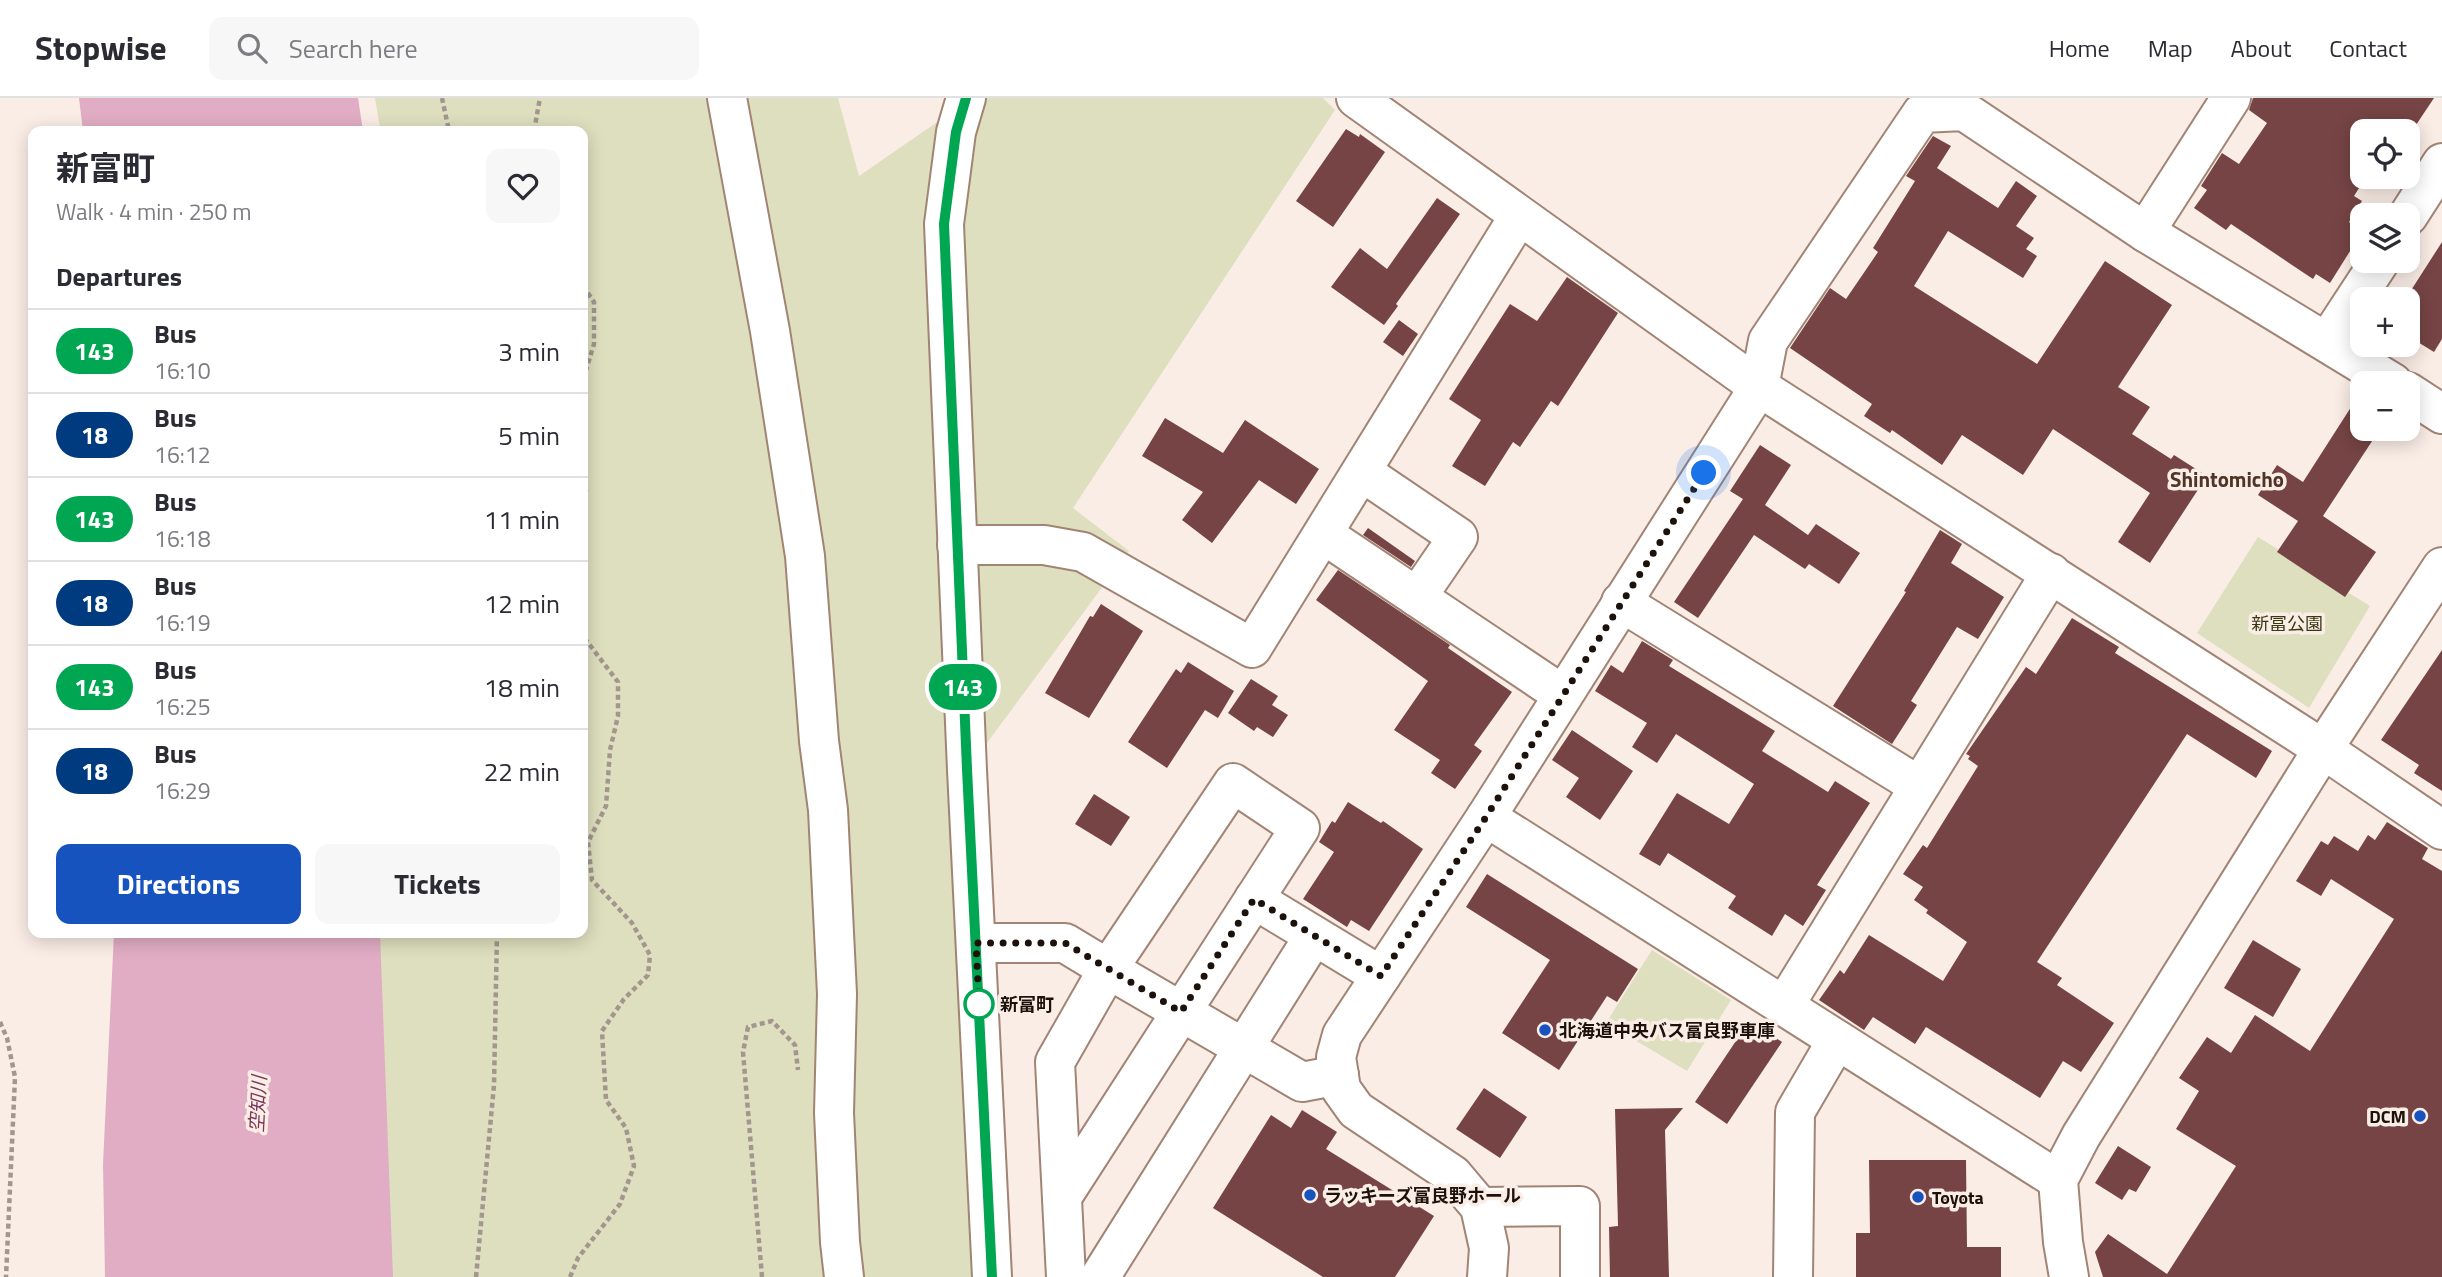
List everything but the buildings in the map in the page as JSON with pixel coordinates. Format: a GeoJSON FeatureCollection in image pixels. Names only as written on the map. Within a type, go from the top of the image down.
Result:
{"type":"FeatureCollection","features":[{"type":"Feature","properties":{"kind":"street"},"geometry":{"type":"LineString","coordinates":[[727,98],[770,331],[805,556],[819,741],[828,810],[836,994],[834,1113],[844,1277]]}},
{"type":"Feature","properties":{"kind":"street"},"geometry":{"type":"LineString","coordinates":[[966,98],[956,132],[944,224],[992,1277]]}},
{"type":"Feature","properties":{"kind":"street"},"geometry":{"type":"LineString","coordinates":[[1356,98],[1759,387],[2323,749],[2442,830]]}},
{"type":"Feature","properties":{"kind":"street"},"geometry":{"type":"LineString","coordinates":[[2145,232],[2231,98]]}},
{"type":"Feature","properties":{"kind":"street"},"geometry":{"type":"LineString","coordinates":[[1487,1277],[1489,1248],[1480,1207],[1453,1175],[1356,1110],[1341,1089],[1336,1058],[1342,1035],[1486,817],[1759,387],[1768,341],[1923,113],[1968,105],[2145,232],[2374,371]]}},
{"type":"Feature","properties":{"kind":"street"},"geometry":{"type":"LineString","coordinates":[[2416,203],[2442,163]]}},
{"type":"Feature","properties":{"kind":"street"},"geometry":{"type":"LineString","coordinates":[[957,545],[1044,545],[1083,552],[1252,648],[1519,216]]}},
{"type":"Feature","properties":{"kind":"street"},"geometry":{"type":"LineString","coordinates":[[2328,342],[2371,273]]}},
{"type":"Feature","properties":{"kind":"street"},"geometry":{"type":"LineString","coordinates":[[2420,400],[2442,414]]}},
{"type":"Feature","properties":{"kind":"street"},"geometry":{"type":"LineString","coordinates":[[1362,472],[1458,537],[1417,597]]}},
{"type":"Feature","properties":{"kind":"street"},"geometry":{"type":"LineString","coordinates":[[1323,534],[1563,695]]}},
{"type":"Feature","properties":{"kind":"street"},"geometry":{"type":"LineString","coordinates":[[2069,1277],[2058,1180],[2081,1136],[2323,749],[2442,567]]}},
{"type":"Feature","properties":{"kind":"street"},"geometry":{"type":"LineString","coordinates":[[1784,1006],[2051,573]]}},
{"type":"Feature","properties":{"kind":"street"},"geometry":{"type":"LineString","coordinates":[[1621,603],[1919,786]]}},
{"type":"Feature","properties":{"kind":"street"},"geometry":{"type":"LineString","coordinates":[[1062,1197],[1300,828],[1233,783],[1108,969],[1055,1062],[1066,1277]]}},
{"type":"Feature","properties":{"kind":"street"},"geometry":{"type":"LineString","coordinates":[[1486,817],[2058,1180]]}},
{"type":"Feature","properties":{"kind":"street"},"geometry":{"type":"LineString","coordinates":[[1254,899],[1381,976]]}},
{"type":"Feature","properties":{"kind":"street"},"geometry":{"type":"LineString","coordinates":[[1100,1277],[1314,936]]}},
{"type":"Feature","properties":{"kind":"street"},"geometry":{"type":"LineString","coordinates":[[976,943],[1065,943],[1302,1082],[1339,1075]]}},
{"type":"Feature","properties":{"kind":"street"},"geometry":{"type":"LineString","coordinates":[[1793,1277],[1795,1112],[1837,1040]]}},
{"type":"Feature","properties":{"kind":"street"},"geometry":{"type":"LineString","coordinates":[[1480,1207],[1580,1206],[1580,1277]]}},
{"type":"Feature","properties":{"kind":"path"},"geometry":{"type":"LineString","coordinates":[[442,98],[448,126]]}},
{"type":"Feature","properties":{"kind":"path"},"geometry":{"type":"LineString","coordinates":[[535,126],[540,98]]}},
{"type":"Feature","properties":{"kind":"path"},"geometry":{"type":"LineString","coordinates":[[588,293],[594,302],[594,344],[588,364]]}},
{"type":"Feature","properties":{"kind":"path"},"geometry":{"type":"LineString","coordinates":[[570,1277],[578,1258],[620,1204],[634,1166],[626,1128],[606,1101],[602,1031],[624,999],[648,975],[650,955],[632,923],[592,880],[588,842],[606,806],[610,750],[618,716],[618,682],[588,643]]}},
{"type":"Feature","properties":{"kind":"path"},"geometry":{"type":"LineString","coordinates":[[476,1277],[494,1085],[497,938]]}},
{"type":"Feature","properties":{"kind":"path"},"geometry":{"type":"LineString","coordinates":[[762,1277],[743,1052],[748,1027],[772,1021],[795,1045],[798,1072]]}},
{"type":"Feature","properties":{"kind":"path"},"geometry":{"type":"LineString","coordinates":[[0,1022],[7,1038],[15,1077],[6,1277]]}},
{"type":"Feature","properties":{"kind":"green space"},"geometry":{"type":"Polygon","coordinates":[[[375,98],[838,98],[859,176],[972,98],[1323,98],[1335,110],[1073,508],[1129,551],[967,770],[992,1277],[372,1277],[366,938],[588,938],[588,126],[380,126],[375,98]]]}},
{"type":"Feature","properties":{"kind":"green space","name":"新冨公園"},"geometry":{"type":"Polygon","coordinates":[[[2258,537],[2370,606],[2309,708],[2197,633],[2258,537]]]}},
{"type":"Feature","properties":{"kind":"green space"},"geometry":{"type":"Polygon","coordinates":[[[1652,950],[1731,1000],[1687,1071],[1606,1023],[1652,950]]]}},
{"type":"Feature","properties":{"kind":"water"},"geometry":{"type":"Polygon","coordinates":[[[79,98],[358,98],[362,126],[82,126],[79,98]]]}},
{"type":"Feature","properties":{"kind":"water","name":"空知川"},"geometry":{"type":"Polygon","coordinates":[[[114,938],[380,938],[393,1277],[105,1277],[103,1164],[114,938]]]}},
{"type":"Feature","properties":{"kind":"bus line","name":"143"},"geometry":{"type":"LineString","coordinates":[[966,98],[956,132],[944,224],[992,1277]]}},
{"type":"Feature","properties":{"kind":"place","name":"新富町"},"geometry":{"type":"Point","coordinates":[979,1004]}},
{"type":"Feature","properties":{"kind":"place","name":"北海道中央バス富良野車庫"},"geometry":{"type":"Point","coordinates":[1545,1030]}},
{"type":"Feature","properties":{"kind":"place","name":"DCM"},"geometry":{"type":"Point","coordinates":[2420,1116]}},
{"type":"Feature","properties":{"kind":"place","name":"ラッキーズ富良野ホール"},"geometry":{"type":"Point","coordinates":[1310,1195]}},
{"type":"Feature","properties":{"kind":"place","name":"Toyota"},"geometry":{"type":"Point","coordinates":[1918,1197]}},
{"type":"Feature","properties":{"kind":"district","name":"Shintomicho"},"geometry":{"type":"Point","coordinates":[2227,479]}},
{"type":"Feature","properties":{"kind":"route"},"geometry":{"type":"LineString","coordinates":[[979,1004],[976,943],[1065,943],[1181,1012],[1254,899],[1381,976],[1486,817],[1704,473]]}}]}
